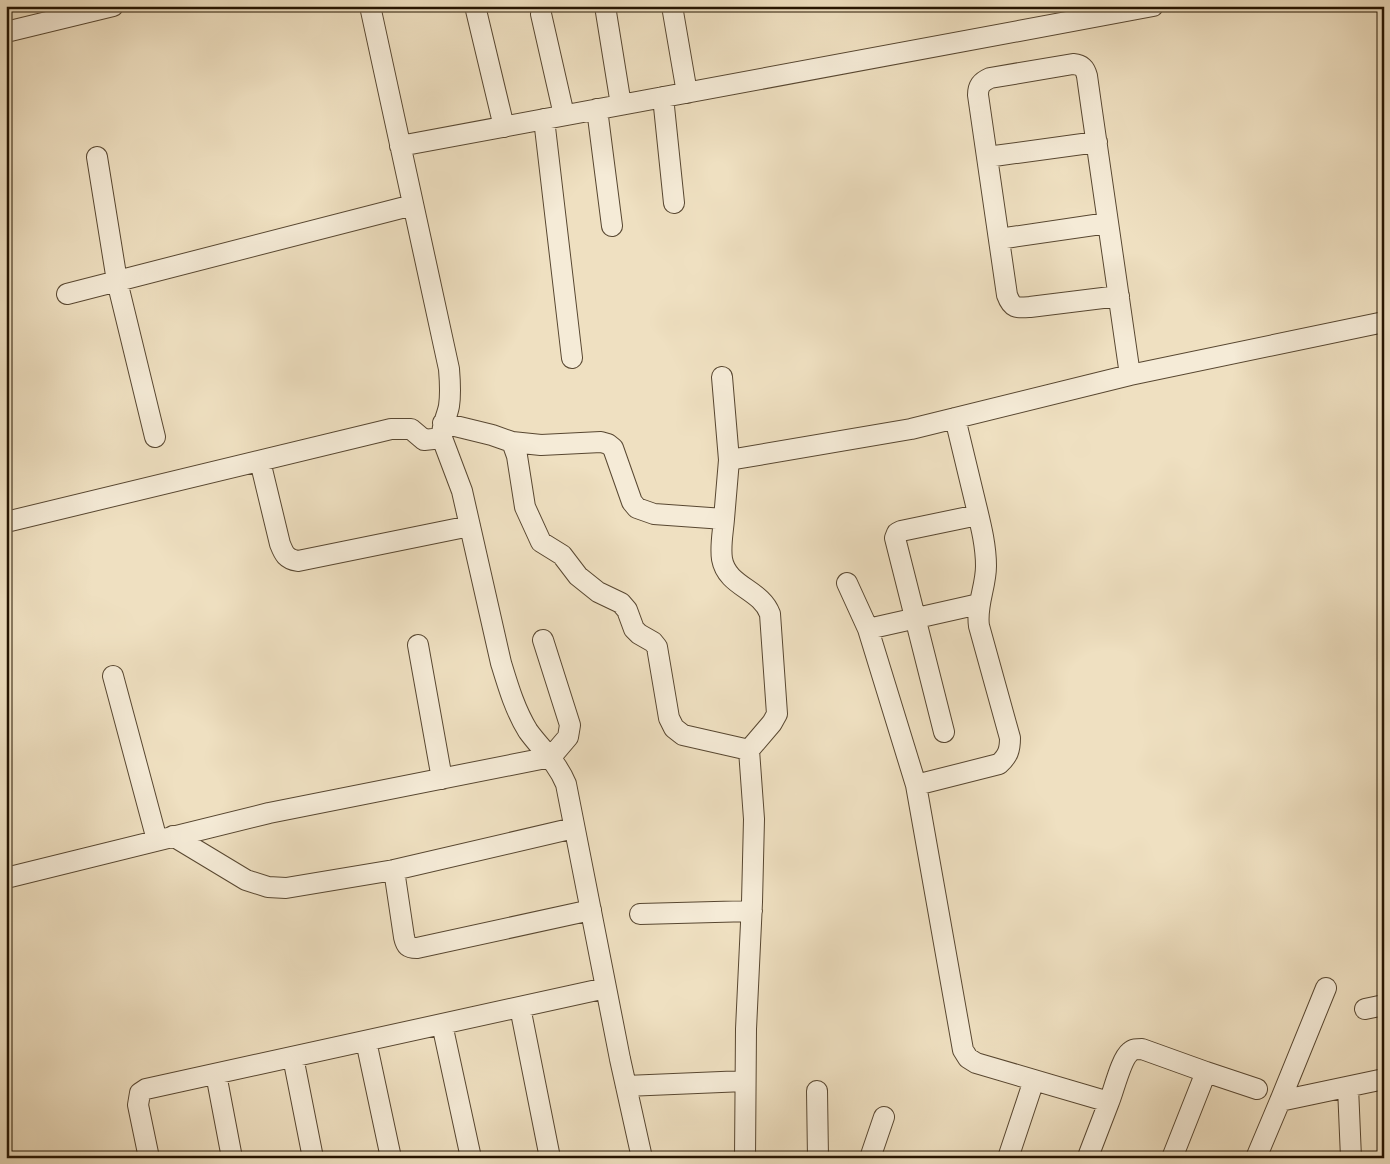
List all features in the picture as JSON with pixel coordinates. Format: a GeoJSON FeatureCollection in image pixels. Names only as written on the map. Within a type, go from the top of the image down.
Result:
{"type":"FeatureCollection","features":[{"type":"Feature","properties":{"kind":"street"},"geometry":{"type":"LineString","coordinates":[[6,32],[113,6]]}},
{"type":"Feature","properties":{"kind":"street"},"geometry":{"type":"LineString","coordinates":[[370,6],[449,369],[451,390],[443,430],[462,491],[501,663],[509,688],[518,712],[529,732],[551,757],[566,784],[642,1158]]}},
{"type":"Feature","properties":{"kind":"street"},"geometry":{"type":"LineString","coordinates":[[475,6],[504,126]]}},
{"type":"Feature","properties":{"kind":"street"},"geometry":{"type":"LineString","coordinates":[[605,6],[621,105]]}},
{"type":"Feature","properties":{"kind":"street"},"geometry":{"type":"LineString","coordinates":[[672,6],[687,93]]}},
{"type":"Feature","properties":{"kind":"street"},"geometry":{"type":"LineString","coordinates":[[400,146],[1153,6]]}},
{"type":"Feature","properties":{"kind":"street"},"geometry":{"type":"LineString","coordinates":[[541,14],[564,116]]}},
{"type":"Feature","properties":{"kind":"street"},"geometry":{"type":"LineString","coordinates":[[1119,296],[1017,308],[1010,303],[1007,295],[978,95],[978,88],[983,81],[990,78],[1073,64],[1080,65],[1086,70],[1097,142],[1108,223],[1119,296],[1130,375]]}},
{"type":"Feature","properties":{"kind":"street"},"geometry":{"type":"LineString","coordinates":[[663,97],[674,203]]}},
{"type":"Feature","properties":{"kind":"street"},"geometry":{"type":"LineString","coordinates":[[597,109],[612,226]]}},
{"type":"Feature","properties":{"kind":"street"},"geometry":{"type":"LineString","coordinates":[[544,119],[572,358]]}},
{"type":"Feature","properties":{"kind":"street"},"geometry":{"type":"LineString","coordinates":[[987,157],[1097,142]]}},
{"type":"Feature","properties":{"kind":"street"},"geometry":{"type":"LineString","coordinates":[[97,157],[117,281],[155,436]]}},
{"type":"Feature","properties":{"kind":"street"},"geometry":{"type":"LineString","coordinates":[[68,294],[413,205]]}},
{"type":"Feature","properties":{"kind":"street"},"geometry":{"type":"LineString","coordinates":[[999,239],[1108,223]]}},
{"type":"Feature","properties":{"kind":"street"},"geometry":{"type":"LineString","coordinates":[[729,460],[912,429],[1130,375],[1384,322]]}},
{"type":"Feature","properties":{"kind":"street"},"geometry":{"type":"LineString","coordinates":[[722,377],[729,460],[722,559],[726,571],[733,580],[761,599],[767,606],[770,614],[777,714],[772,723],[749,750],[754,819],[752,911],[746,1029],[745,1158]]}},
{"type":"Feature","properties":{"kind":"street"},"geometry":{"type":"LineString","coordinates":[[916,785],[999,764],[1006,758],[1010,749],[1010,738],[977,615],[985,586],[986,565],[983,534],[955,418]]}},
{"type":"Feature","properties":{"kind":"street"},"geometry":{"type":"LineString","coordinates":[[6,522],[391,429],[412,429],[424,440],[443,430],[492,435],[512,442],[541,445],[601,442],[613,448],[632,502],[637,508],[654,514],[724,519]]}},
{"type":"Feature","properties":{"kind":"street"},"geometry":{"type":"LineString","coordinates":[[512,442],[517,456],[525,507],[541,542],[562,556],[578,576],[598,592],[615,598],[621,603],[627,610],[634,629],[638,634],[653,642],[657,647],[669,718],[674,728],[683,734],[749,750]]}},
{"type":"Feature","properties":{"kind":"street"},"geometry":{"type":"LineString","coordinates":[[260,461],[280,544],[284,555],[290,560],[298,561],[470,526]]}},
{"type":"Feature","properties":{"kind":"street"},"geometry":{"type":"LineString","coordinates":[[944,732],[895,538],[900,531],[978,515]]}},
{"type":"Feature","properties":{"kind":"street"},"geometry":{"type":"LineString","coordinates":[[846,583],[868,629],[916,785],[963,1050],[968,1058],[976,1063],[1109,1102]]}},
{"type":"Feature","properties":{"kind":"street"},"geometry":{"type":"LineString","coordinates":[[868,629],[979,604]]}},
{"type":"Feature","properties":{"kind":"street"},"geometry":{"type":"LineString","coordinates":[[6,878],[269,813],[551,757],[568,737],[570,725],[543,640]]}},
{"type":"Feature","properties":{"kind":"street"},"geometry":{"type":"LineString","coordinates":[[418,645],[442,779]]}},
{"type":"Feature","properties":{"kind":"street"},"geometry":{"type":"LineString","coordinates":[[113,676],[165,838],[246,880],[268,887],[308,886],[394,870],[574,828]]}},
{"type":"Feature","properties":{"kind":"street"},"geometry":{"type":"LineString","coordinates":[[394,870],[404,937],[406,945],[410,948],[427,946],[591,910]]}},
{"type":"Feature","properties":{"kind":"street"},"geometry":{"type":"LineString","coordinates":[[640,914],[752,911]]}},
{"type":"Feature","properties":{"kind":"street"},"geometry":{"type":"LineString","coordinates":[[149,1158],[138,1105],[140,1093],[146,1089],[606,988]]}},
{"type":"Feature","properties":{"kind":"street"},"geometry":{"type":"LineString","coordinates":[[1256,1158],[1326,988]]}},
{"type":"Feature","properties":{"kind":"street"},"geometry":{"type":"LineString","coordinates":[[520,1007],[550,1158]]}},
{"type":"Feature","properties":{"kind":"street"},"geometry":{"type":"LineString","coordinates":[[442,1024],[471,1158]]}},
{"type":"Feature","properties":{"kind":"street"},"geometry":{"type":"LineString","coordinates":[[366,1041],[391,1158]]}},
{"type":"Feature","properties":{"kind":"street"},"geometry":{"type":"LineString","coordinates":[[1089,1158],[1124,1060],[1129,1052],[1136,1049],[1142,1049],[1257,1089]]}},
{"type":"Feature","properties":{"kind":"street"},"geometry":{"type":"LineString","coordinates":[[293,1057],[313,1158]]}},
{"type":"Feature","properties":{"kind":"street"},"geometry":{"type":"LineString","coordinates":[[1172,1158],[1206,1072]]}},
{"type":"Feature","properties":{"kind":"street"},"geometry":{"type":"LineString","coordinates":[[216,1074],[232,1158]]}},
{"type":"Feature","properties":{"kind":"street"},"geometry":{"type":"LineString","coordinates":[[1280,1101],[1384,1079]]}},
{"type":"Feature","properties":{"kind":"street"},"geometry":{"type":"LineString","coordinates":[[1008,1158],[1034,1080]]}},
{"type":"Feature","properties":{"kind":"street"},"geometry":{"type":"LineString","coordinates":[[626,1086],[745,1081]]}},
{"type":"Feature","properties":{"kind":"street"},"geometry":{"type":"LineString","coordinates":[[1348,1087],[1351,1158]]}},
{"type":"Feature","properties":{"kind":"street"},"geometry":{"type":"LineString","coordinates":[[817,1091],[818,1158]]}},
{"type":"Feature","properties":{"kind":"street"},"geometry":{"type":"LineString","coordinates":[[870,1158],[884,1117]]}}]}
